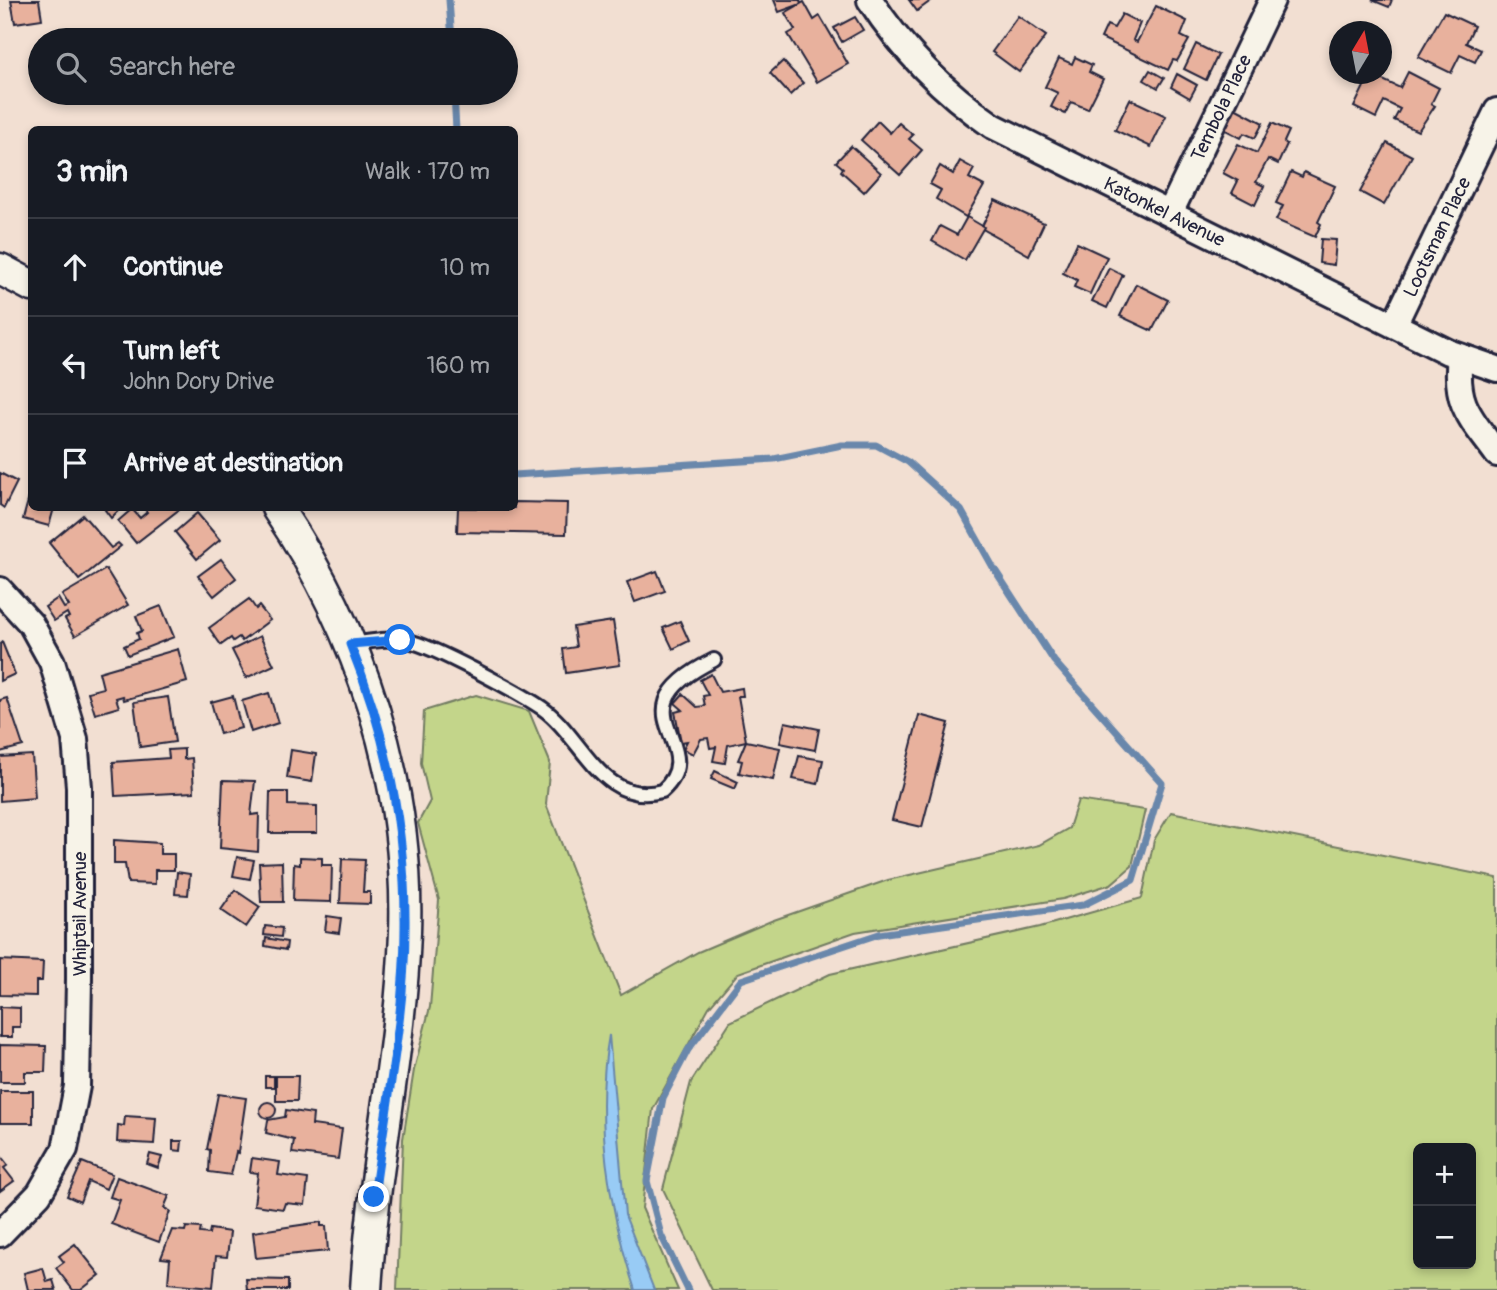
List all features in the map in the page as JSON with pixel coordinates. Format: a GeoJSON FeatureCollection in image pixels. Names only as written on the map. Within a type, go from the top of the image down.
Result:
{"type":"FeatureCollection","features":[{"type":"Feature","properties":{"kind":"street","name":"Katonkel Avenue"},"geometry":{"type":"LineString","coordinates":[[870,0],[896,40],[958,102],[1033,148],[1460,357],[1497,369]]}},
{"type":"Feature","properties":{"kind":"street","name":"Tembola Place"},"geometry":{"type":"LineString","coordinates":[[1170,213],[1272,0]]}},
{"type":"Feature","properties":{"kind":"street","name":"Lootsman Place"},"geometry":{"type":"LineString","coordinates":[[1394,325],[1497,111]]}},
{"type":"Feature","properties":{"kind":"street"},"geometry":{"type":"LineString","coordinates":[[0,269],[28,284]]}},
{"type":"Feature","properties":{"kind":"street"},"geometry":{"type":"LineString","coordinates":[[1460,357],[1457,382],[1461,399],[1497,454]]}},
{"type":"Feature","properties":{"kind":"street"},"geometry":{"type":"LineString","coordinates":[[279,511],[328,592],[350,644],[378,721],[391,772],[401,833],[404,886],[402,985],[374,1197],[366,1290]]}},
{"type":"Feature","properties":{"kind":"street","name":"Whiptail Avenue"},"geometry":{"type":"LineString","coordinates":[[0,590],[31,624],[52,662],[75,739],[79,787],[77,1086],[65,1149],[39,1194],[0,1234]]}},
{"type":"Feature","properties":{"kind":"lane"},"geometry":{"type":"LineString","coordinates":[[350,644],[409,641],[449,659],[544,710],[604,776],[617,786],[641,793],[662,791],[677,772],[678,759],[665,715],[669,693],[682,677],[714,660]]}},
{"type":"Feature","properties":{"kind":"green space"},"geometry":{"type":"Polygon","coordinates":[[[476,695],[529,711],[550,762],[546,804],[621,995],[698,952],[771,921],[888,880],[1039,845],[1069,828],[1078,800],[1145,810],[1132,866],[1111,884],[1063,899],[855,932],[738,973],[709,1007],[653,1109],[642,1208],[678,1290],[397,1290],[403,1139],[414,1070],[430,1007],[439,900],[418,823],[430,801],[421,763],[424,711],[476,695]]]}},
{"type":"Feature","properties":{"kind":"green space"},"geometry":{"type":"Polygon","coordinates":[[[1171,812],[1497,878],[1497,1290],[712,1290],[663,1189],[691,1082],[730,1022],[830,974],[1040,927],[1142,898],[1154,840],[1171,812]]]}},
{"type":"Feature","properties":{"kind":"water"},"geometry":{"type":"Polygon","coordinates":[[[609,1035],[625,1215],[654,1290],[635,1290],[611,1196],[603,1099],[609,1035]]]}},
{"type":"Feature","properties":{"kind":"building"},"geometry":{"type":"Polygon","coordinates":[[[11,0],[39,0],[42,19],[15,23],[11,0]]]}},
{"type":"Feature","properties":{"kind":"building"},"geometry":{"type":"Polygon","coordinates":[[[774,0],[800,0],[801,4],[779,12],[774,0]]]}},
{"type":"Feature","properties":{"kind":"building"},"geometry":{"type":"Polygon","coordinates":[[[909,0],[932,0],[917,11],[909,0]]]}},
{"type":"Feature","properties":{"kind":"building"},"geometry":{"type":"Polygon","coordinates":[[[1372,0],[1392,0],[1389,7],[1372,0]]]}},
{"type":"Feature","properties":{"kind":"building"},"geometry":{"type":"Polygon","coordinates":[[[804,2],[814,20],[820,16],[848,64],[817,82],[788,34],[795,30],[785,13],[804,2]]]}},
{"type":"Feature","properties":{"kind":"building"},"geometry":{"type":"Polygon","coordinates":[[[1156,6],[1187,21],[1181,36],[1189,40],[1177,61],[1173,60],[1168,70],[1101,38],[1107,25],[1114,28],[1122,14],[1140,23],[1133,40],[1137,42],[1156,6]]]}},
{"type":"Feature","properties":{"kind":"building"},"geometry":{"type":"Polygon","coordinates":[[[1444,12],[1474,26],[1466,43],[1481,50],[1475,62],[1460,55],[1451,73],[1418,57],[1444,12]]]}},
{"type":"Feature","properties":{"kind":"building"},"geometry":{"type":"Polygon","coordinates":[[[1018,16],[1046,36],[1019,72],[992,52],[1018,16]]]}},
{"type":"Feature","properties":{"kind":"building"},"geometry":{"type":"Polygon","coordinates":[[[855,17],[863,30],[842,42],[834,28],[855,17]]]}},
{"type":"Feature","properties":{"kind":"building"},"geometry":{"type":"Polygon","coordinates":[[[1196,44],[1218,55],[1206,80],[1184,69],[1196,44]]]}},
{"type":"Feature","properties":{"kind":"building"},"geometry":{"type":"Polygon","coordinates":[[[1075,57],[1092,65],[1089,72],[1103,79],[1088,109],[1071,102],[1065,114],[1051,107],[1058,93],[1045,87],[1059,58],[1072,64],[1075,57]]]}},
{"type":"Feature","properties":{"kind":"building"},"geometry":{"type":"Polygon","coordinates":[[[783,61],[803,83],[790,95],[770,73],[783,61]]]}},
{"type":"Feature","properties":{"kind":"building"},"geometry":{"type":"Polygon","coordinates":[[[1150,70],[1164,78],[1158,88],[1144,80],[1150,70]]]}},
{"type":"Feature","properties":{"kind":"building"},"geometry":{"type":"Polygon","coordinates":[[[1408,72],[1439,88],[1431,104],[1435,106],[1418,131],[1394,120],[1400,109],[1384,101],[1376,118],[1354,107],[1365,84],[1391,84],[1400,88],[1408,72]]]}},
{"type":"Feature","properties":{"kind":"building"},"geometry":{"type":"Polygon","coordinates":[[[1177,74],[1197,85],[1190,98],[1171,87],[1177,74]]]}},
{"type":"Feature","properties":{"kind":"building"},"geometry":{"type":"Polygon","coordinates":[[[1130,99],[1166,116],[1151,147],[1115,130],[1130,99]]]}},
{"type":"Feature","properties":{"kind":"building"},"geometry":{"type":"Polygon","coordinates":[[[1231,106],[1263,123],[1255,138],[1244,133],[1241,138],[1220,127],[1231,106]]]}},
{"type":"Feature","properties":{"kind":"building"},"geometry":{"type":"Polygon","coordinates":[[[878,121],[890,133],[899,123],[913,135],[909,139],[922,150],[900,175],[861,140],[878,121]]]}},
{"type":"Feature","properties":{"kind":"building"},"geometry":{"type":"Polygon","coordinates":[[[1272,123],[1289,131],[1284,142],[1287,144],[1278,164],[1268,159],[1256,182],[1264,186],[1255,205],[1232,193],[1238,181],[1223,173],[1238,144],[1257,153],[1272,123]]]}},
{"type":"Feature","properties":{"kind":"building"},"geometry":{"type":"Polygon","coordinates":[[[1387,143],[1412,156],[1384,205],[1360,192],[1387,143]]]}},
{"type":"Feature","properties":{"kind":"building"},"geometry":{"type":"Polygon","coordinates":[[[851,146],[881,173],[864,192],[841,171],[843,168],[836,162],[851,146]]]}},
{"type":"Feature","properties":{"kind":"building"},"geometry":{"type":"Polygon","coordinates":[[[960,161],[974,169],[969,178],[984,186],[966,217],[936,199],[941,190],[930,184],[940,166],[953,174],[960,161]]]}},
{"type":"Feature","properties":{"kind":"building"},"geometry":{"type":"Polygon","coordinates":[[[1291,172],[1302,177],[1304,172],[1335,186],[1318,222],[1321,224],[1315,237],[1276,220],[1283,206],[1276,203],[1291,172]]]}},
{"type":"Feature","properties":{"kind":"building"},"geometry":{"type":"Polygon","coordinates":[[[995,200],[1044,223],[1029,255],[981,228],[995,200]]]}},
{"type":"Feature","properties":{"kind":"building"},"geometry":{"type":"Polygon","coordinates":[[[967,217],[984,227],[965,260],[932,241],[940,226],[957,235],[967,217]]]}},
{"type":"Feature","properties":{"kind":"building"},"geometry":{"type":"Polygon","coordinates":[[[1321,239],[1336,240],[1334,265],[1319,263],[1321,239]]]}},
{"type":"Feature","properties":{"kind":"building"},"geometry":{"type":"Polygon","coordinates":[[[1077,243],[1107,257],[1090,294],[1074,287],[1077,280],[1063,273],[1077,243]]]}},
{"type":"Feature","properties":{"kind":"building"},"geometry":{"type":"Polygon","coordinates":[[[1109,268],[1123,275],[1107,308],[1092,301],[1109,268]]]}},
{"type":"Feature","properties":{"kind":"building"},"geometry":{"type":"Polygon","coordinates":[[[1136,284],[1168,300],[1152,331],[1120,316],[1136,284]]]}},
{"type":"Feature","properties":{"kind":"building"},"geometry":{"type":"Polygon","coordinates":[[[0,473],[17,482],[4,508],[0,505],[0,473]]]}},
{"type":"Feature","properties":{"kind":"building"},"geometry":{"type":"Polygon","coordinates":[[[28,501],[28,511],[53,511],[49,526],[23,519],[28,501]]]}},
{"type":"Feature","properties":{"kind":"building"},"geometry":{"type":"Polygon","coordinates":[[[518,502],[567,503],[566,534],[457,532],[458,511],[518,511],[518,502]]]}},
{"type":"Feature","properties":{"kind":"building"},"geometry":{"type":"Polygon","coordinates":[[[106,511],[118,511],[111,518],[106,511]]]}},
{"type":"Feature","properties":{"kind":"building"},"geometry":{"type":"Polygon","coordinates":[[[130,511],[134,511],[140,518],[147,512],[177,511],[136,543],[118,521],[130,511]]]}},
{"type":"Feature","properties":{"kind":"building"},"geometry":{"type":"Polygon","coordinates":[[[197,513],[220,540],[197,559],[175,532],[197,513]]]}},
{"type":"Feature","properties":{"kind":"building"},"geometry":{"type":"Polygon","coordinates":[[[83,515],[111,548],[118,543],[121,546],[79,580],[49,543],[83,515]]]}},
{"type":"Feature","properties":{"kind":"building"},"geometry":{"type":"Polygon","coordinates":[[[221,559],[236,578],[214,596],[198,576],[221,559]]]}},
{"type":"Feature","properties":{"kind":"building"},"geometry":{"type":"Polygon","coordinates":[[[106,569],[128,605],[75,636],[65,619],[69,617],[67,613],[54,621],[45,607],[58,598],[64,608],[69,606],[62,595],[106,569]]]}},
{"type":"Feature","properties":{"kind":"building"},"geometry":{"type":"Polygon","coordinates":[[[657,571],[665,591],[635,602],[627,582],[657,571]]]}},
{"type":"Feature","properties":{"kind":"building"},"geometry":{"type":"Polygon","coordinates":[[[249,599],[256,609],[259,606],[270,620],[242,641],[239,637],[233,641],[231,638],[221,645],[209,628],[249,599]]]}},
{"type":"Feature","properties":{"kind":"building"},"geometry":{"type":"Polygon","coordinates":[[[161,606],[174,637],[128,655],[124,646],[139,639],[137,633],[142,631],[136,616],[161,606]]]}},
{"type":"Feature","properties":{"kind":"building"},"geometry":{"type":"Polygon","coordinates":[[[613,621],[620,665],[566,673],[563,649],[576,647],[573,627],[613,621]]]}},
{"type":"Feature","properties":{"kind":"building"},"geometry":{"type":"Polygon","coordinates":[[[680,621],[689,641],[673,649],[663,628],[680,621]]]}},
{"type":"Feature","properties":{"kind":"building"},"geometry":{"type":"Polygon","coordinates":[[[260,636],[274,665],[246,678],[232,650],[260,636]]]}},
{"type":"Feature","properties":{"kind":"building"},"geometry":{"type":"Polygon","coordinates":[[[2,642],[15,674],[0,681],[0,644],[2,642]]]}},
{"type":"Feature","properties":{"kind":"building"},"geometry":{"type":"Polygon","coordinates":[[[178,649],[187,682],[124,700],[123,696],[116,698],[119,707],[95,714],[88,692],[103,688],[99,672],[178,649]]]}},
{"type":"Feature","properties":{"kind":"building"},"geometry":{"type":"Polygon","coordinates":[[[711,674],[720,692],[742,688],[743,696],[738,696],[746,741],[728,745],[725,763],[713,761],[716,747],[710,748],[708,738],[701,739],[693,754],[683,749],[687,741],[681,742],[675,712],[683,710],[675,703],[683,694],[697,707],[705,706],[703,696],[708,695],[700,680],[711,674]]]}},
{"type":"Feature","properties":{"kind":"building"},"geometry":{"type":"Polygon","coordinates":[[[269,693],[278,723],[251,732],[242,701],[269,693]]]}},
{"type":"Feature","properties":{"kind":"building"},"geometry":{"type":"Polygon","coordinates":[[[233,696],[241,728],[220,734],[211,702],[233,696]]]}},
{"type":"Feature","properties":{"kind":"building"},"geometry":{"type":"Polygon","coordinates":[[[168,697],[175,742],[140,747],[134,702],[168,697]]]}},
{"type":"Feature","properties":{"kind":"building"},"geometry":{"type":"Polygon","coordinates":[[[7,698],[23,746],[0,752],[0,700],[7,698]]]}},
{"type":"Feature","properties":{"kind":"building"},"geometry":{"type":"Polygon","coordinates":[[[919,715],[949,723],[922,827],[892,820],[919,715]]]}},
{"type":"Feature","properties":{"kind":"building"},"geometry":{"type":"Polygon","coordinates":[[[785,722],[819,729],[815,750],[780,743],[785,722]]]}},
{"type":"Feature","properties":{"kind":"building"},"geometry":{"type":"Polygon","coordinates":[[[746,741],[780,748],[773,780],[739,773],[742,761],[738,760],[746,741]]]}},
{"type":"Feature","properties":{"kind":"building"},"geometry":{"type":"Polygon","coordinates":[[[184,749],[184,759],[192,758],[194,792],[115,796],[113,762],[169,758],[168,750],[184,749]]]}},
{"type":"Feature","properties":{"kind":"building"},"geometry":{"type":"Polygon","coordinates":[[[291,750],[316,754],[312,782],[287,778],[291,750]]]}},
{"type":"Feature","properties":{"kind":"building"},"geometry":{"type":"Polygon","coordinates":[[[32,755],[35,798],[0,801],[0,757],[32,755]]]}},
{"type":"Feature","properties":{"kind":"building"},"geometry":{"type":"Polygon","coordinates":[[[799,756],[823,760],[818,784],[793,779],[799,756]]]}},
{"type":"Feature","properties":{"kind":"building"},"geometry":{"type":"Polygon","coordinates":[[[715,771],[738,782],[735,789],[711,779],[715,771]]]}},
{"type":"Feature","properties":{"kind":"building"},"geometry":{"type":"Polygon","coordinates":[[[223,780],[255,781],[251,815],[259,814],[258,852],[220,848],[223,780]]]}},
{"type":"Feature","properties":{"kind":"building"},"geometry":{"type":"Polygon","coordinates":[[[270,792],[288,792],[288,805],[317,806],[317,833],[269,833],[270,792]]]}},
{"type":"Feature","properties":{"kind":"building"},"geometry":{"type":"Polygon","coordinates":[[[114,840],[160,843],[160,854],[174,854],[174,870],[155,870],[155,884],[128,883],[125,864],[114,864],[114,840]]]}},
{"type":"Feature","properties":{"kind":"building"},"geometry":{"type":"Polygon","coordinates":[[[237,857],[254,860],[250,879],[233,876],[237,857]]]}},
{"type":"Feature","properties":{"kind":"building"},"geometry":{"type":"Polygon","coordinates":[[[300,857],[322,858],[322,865],[332,865],[331,902],[293,901],[294,864],[300,865],[300,857]]]}},
{"type":"Feature","properties":{"kind":"building"},"geometry":{"type":"Polygon","coordinates":[[[342,859],[365,860],[363,892],[370,892],[370,904],[340,903],[342,859]]]}},
{"type":"Feature","properties":{"kind":"building"},"geometry":{"type":"Polygon","coordinates":[[[282,862],[283,902],[261,902],[259,863],[282,862]]]}},
{"type":"Feature","properties":{"kind":"building"},"geometry":{"type":"Polygon","coordinates":[[[177,872],[190,874],[188,895],[175,894],[177,872]]]}},
{"type":"Feature","properties":{"kind":"building"},"geometry":{"type":"Polygon","coordinates":[[[235,890],[260,907],[246,927],[221,910],[235,890]]]}},
{"type":"Feature","properties":{"kind":"building"},"geometry":{"type":"Polygon","coordinates":[[[327,916],[341,918],[339,933],[325,931],[327,916]]]}},
{"type":"Feature","properties":{"kind":"building"},"geometry":{"type":"Polygon","coordinates":[[[265,926],[282,928],[281,937],[264,935],[265,926]]]}},
{"type":"Feature","properties":{"kind":"building"},"geometry":{"type":"Polygon","coordinates":[[[266,938],[287,942],[286,950],[265,946],[266,938]]]}},
{"type":"Feature","properties":{"kind":"building"},"geometry":{"type":"Polygon","coordinates":[[[0,960],[43,962],[42,981],[36,981],[36,996],[0,995],[0,960]]]}},
{"type":"Feature","properties":{"kind":"building"},"geometry":{"type":"Polygon","coordinates":[[[0,1007],[20,1008],[20,1027],[12,1027],[12,1037],[0,1037],[0,1007]]]}},
{"type":"Feature","properties":{"kind":"building"},"geometry":{"type":"Polygon","coordinates":[[[0,1045],[46,1046],[45,1072],[25,1072],[25,1082],[0,1082],[0,1045]]]}},
{"type":"Feature","properties":{"kind":"building"},"geometry":{"type":"Polygon","coordinates":[[[265,1076],[274,1076],[274,1087],[265,1087],[265,1076]]]}},
{"type":"Feature","properties":{"kind":"building"},"geometry":{"type":"Polygon","coordinates":[[[276,1076],[298,1076],[297,1101],[276,1101],[276,1076]]]}},
{"type":"Feature","properties":{"kind":"building"},"geometry":{"type":"Polygon","coordinates":[[[0,1091],[33,1091],[33,1123],[0,1123],[0,1091]]]}},
{"type":"Feature","properties":{"kind":"building"},"geometry":{"type":"Polygon","coordinates":[[[218,1094],[246,1098],[238,1153],[236,1152],[231,1175],[209,1172],[210,1150],[207,1149],[218,1094]]]}},
{"type":"Feature","properties":{"kind":"building"},"geometry":{"type":"Polygon","coordinates":[[[265,1102],[271,1102],[276,1110],[274,1116],[265,1118],[260,1113],[260,1107],[265,1102]]]}},
{"type":"Feature","properties":{"kind":"building"},"geometry":{"type":"Polygon","coordinates":[[[286,1110],[313,1114],[312,1125],[342,1129],[338,1159],[292,1153],[294,1140],[266,1133],[268,1120],[285,1117],[286,1110]]]}},
{"type":"Feature","properties":{"kind":"building"},"geometry":{"type":"Polygon","coordinates":[[[125,1116],[156,1118],[154,1144],[117,1142],[118,1125],[124,1126],[125,1116]]]}},
{"type":"Feature","properties":{"kind":"building"},"geometry":{"type":"Polygon","coordinates":[[[173,1141],[182,1141],[181,1151],[173,1150],[173,1141]]]}},
{"type":"Feature","properties":{"kind":"building"},"geometry":{"type":"Polygon","coordinates":[[[150,1154],[162,1157],[158,1168],[147,1164],[150,1154]]]}},
{"type":"Feature","properties":{"kind":"building"},"geometry":{"type":"Polygon","coordinates":[[[0,1155],[8,1165],[4,1168],[14,1181],[0,1191],[0,1155]]]}},
{"type":"Feature","properties":{"kind":"building"},"geometry":{"type":"Polygon","coordinates":[[[252,1158],[280,1162],[278,1175],[308,1179],[305,1205],[285,1203],[283,1209],[254,1205],[258,1173],[250,1172],[252,1158]]]}},
{"type":"Feature","properties":{"kind":"building"},"geometry":{"type":"Polygon","coordinates":[[[82,1162],[112,1174],[106,1189],[88,1181],[80,1202],[67,1196],[82,1162]]]}},
{"type":"Feature","properties":{"kind":"building"},"geometry":{"type":"Polygon","coordinates":[[[117,1177],[169,1196],[164,1208],[170,1211],[159,1242],[111,1224],[120,1200],[110,1197],[117,1177]]]}},
{"type":"Feature","properties":{"kind":"building"},"geometry":{"type":"Polygon","coordinates":[[[321,1222],[321,1226],[326,1226],[328,1251],[256,1258],[253,1232],[321,1222]]]}},
{"type":"Feature","properties":{"kind":"building"},"geometry":{"type":"Polygon","coordinates":[[[186,1227],[201,1228],[200,1233],[209,1234],[210,1229],[230,1232],[227,1257],[216,1256],[213,1287],[168,1283],[170,1259],[161,1258],[172,1230],[185,1231],[186,1227]]]}},
{"type":"Feature","properties":{"kind":"building"},"geometry":{"type":"Polygon","coordinates":[[[75,1244],[100,1275],[81,1290],[73,1290],[56,1268],[64,1262],[59,1256],[75,1244]]]}},
{"type":"Feature","properties":{"kind":"building"},"geometry":{"type":"Polygon","coordinates":[[[43,1268],[47,1282],[53,1280],[56,1290],[28,1290],[24,1273],[43,1268]]]}},
{"type":"Feature","properties":{"kind":"building"},"geometry":{"type":"Polygon","coordinates":[[[246,1279],[288,1280],[288,1290],[247,1290],[246,1279]]]}},
{"type":"Feature","properties":{"kind":"waterway"},"geometry":{"type":"LineString","coordinates":[[449,0],[451,28]]}},
{"type":"Feature","properties":{"kind":"waterway"},"geometry":{"type":"LineString","coordinates":[[455,105],[456,126]]}},
{"type":"Feature","properties":{"kind":"waterway"},"geometry":{"type":"LineString","coordinates":[[518,475],[774,459],[842,445],[876,445],[908,462],[961,510],[993,567],[1054,661],[1162,783],[1133,880],[1083,905],[879,934],[741,980],[688,1050],[663,1098],[647,1181],[661,1235],[688,1290]]}},
{"type":"Feature","properties":{"kind":"route"},"geometry":{"type":"LineString","coordinates":[[374,1197],[402,985],[404,886],[401,833],[391,772],[378,721],[350,644],[400,640]]}}]}
